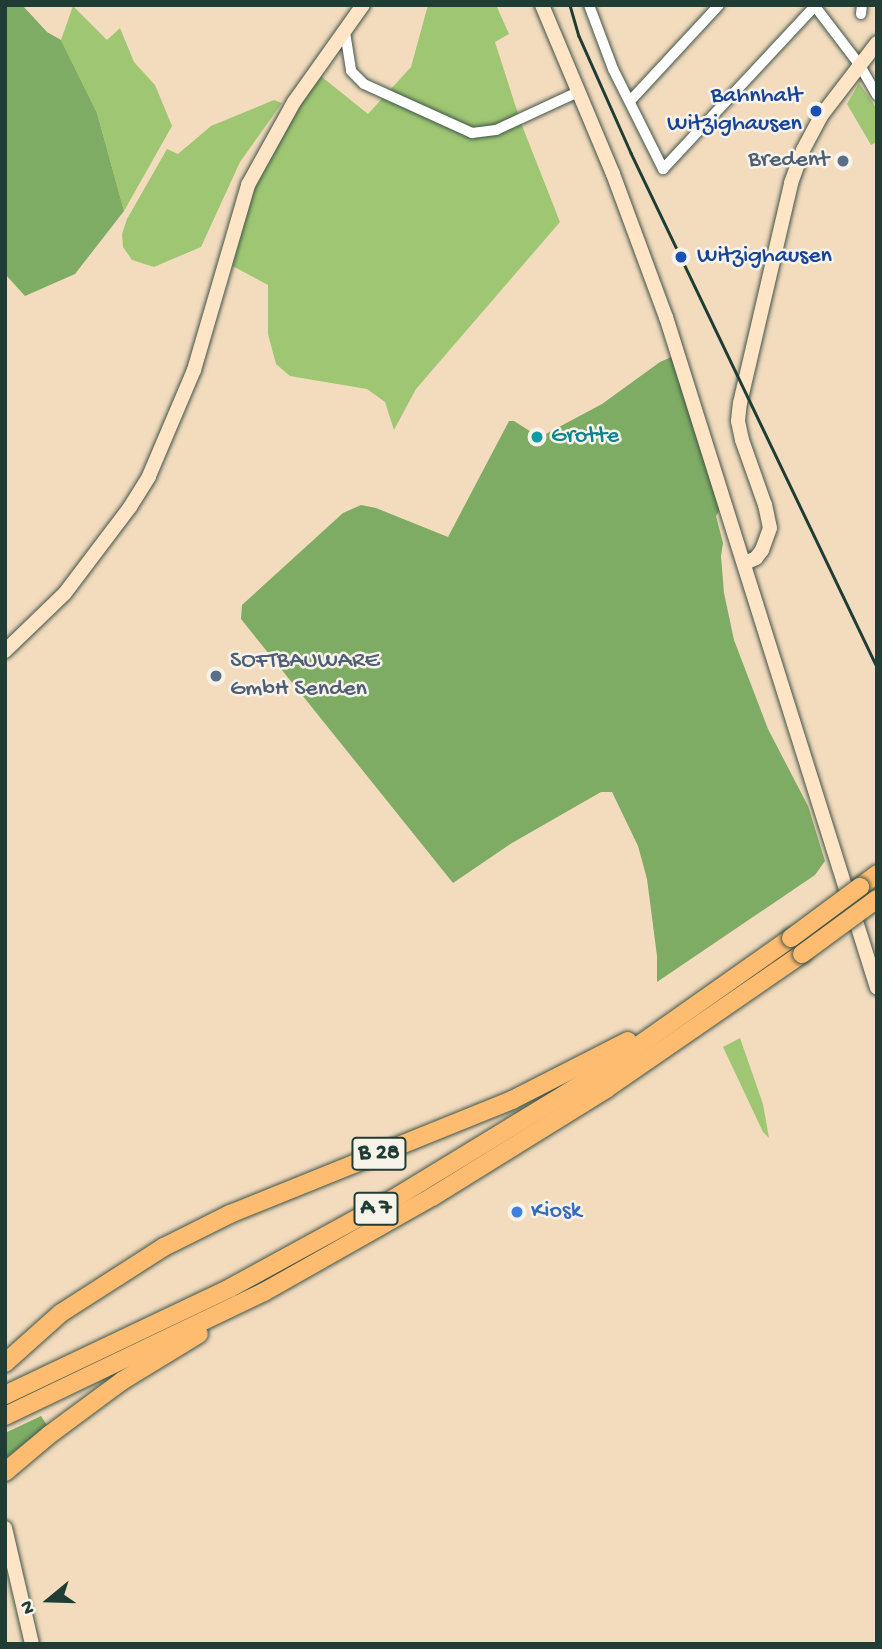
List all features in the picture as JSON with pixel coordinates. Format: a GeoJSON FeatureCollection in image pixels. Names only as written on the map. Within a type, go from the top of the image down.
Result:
{"type":"FeatureCollection","features":[{"type":"Feature","properties":{"kind":"highway","name":"A 7"},"geometry":{"type":"LineString","coordinates":[[5,1395],[229,1288],[398,1196],[598,1074],[726,986],[877,874]]}},
{"type":"Feature","properties":{"kind":"highway","name":"A 7"},"geometry":{"type":"LineString","coordinates":[[5,1416],[264,1292],[508,1151],[606,1089],[803,954],[877,899]]}},
{"type":"Feature","properties":{"kind":"highway","name":"B 28"},"geometry":{"type":"LineString","coordinates":[[5,1363],[30,1339],[101,1285],[175,1241],[230,1214],[512,1100],[593,1060],[726,986]]}},
{"type":"Feature","properties":{"kind":"highway"},"geometry":{"type":"LineString","coordinates":[[6,1472],[49,1435],[122,1381],[255,1303],[264,1292]]}},
{"type":"Feature","properties":{"kind":"main road"},"geometry":{"type":"LineString","coordinates":[[5,651],[65,593],[110,534],[149,476],[194,370],[248,185],[294,102],[363,5]]}},
{"type":"Feature","properties":{"kind":"main road"},"geometry":{"type":"LineString","coordinates":[[542,5],[613,174],[666,317],[877,988]]}},
{"type":"Feature","properties":{"kind":"main road"},"geometry":{"type":"LineString","coordinates":[[745,563],[756,558],[762,550],[770,528],[765,505],[742,440],[738,421],[740,403],[800,155],[821,116],[877,43]]}},
{"type":"Feature","properties":{"kind":"main road"},"geometry":{"type":"LineString","coordinates":[[5,1528],[32,1644]]}},
{"type":"Feature","properties":{"kind":"street"},"geometry":{"type":"LineString","coordinates":[[589,5],[613,69],[631,100],[663,169],[814,6],[859,64],[877,94]]}},
{"type":"Feature","properties":{"kind":"street"},"geometry":{"type":"LineString","coordinates":[[631,100],[719,5]]}},
{"type":"Feature","properties":{"kind":"street"},"geometry":{"type":"LineString","coordinates":[[345,32],[351,71],[364,84],[472,133],[496,130],[578,92]]}},
{"type":"Feature","properties":{"kind":"green space"},"geometry":{"type":"Polygon","coordinates":[[[5,5],[22,5],[47,32],[61,40],[97,113],[124,211],[75,274],[25,296],[5,274],[5,5]]]}},
{"type":"Feature","properties":{"kind":"green space"},"geometry":{"type":"Polygon","coordinates":[[[428,5],[496,5],[509,34],[495,42],[521,123],[560,222],[416,389],[394,430],[385,402],[367,389],[290,376],[276,364],[268,334],[268,285],[225,262],[249,185],[317,73],[368,114],[411,67],[428,5]]]}},
{"type":"Feature","properties":{"kind":"green space"},"geometry":{"type":"Polygon","coordinates":[[[73,6],[107,40],[120,28],[134,62],[155,85],[172,126],[124,211],[97,113],[61,40],[73,6]]]}},
{"type":"Feature","properties":{"kind":"green space"},"geometry":{"type":"Polygon","coordinates":[[[859,83],[877,109],[877,142],[871,145],[847,104],[859,83]]]}},
{"type":"Feature","properties":{"kind":"green space"},"geometry":{"type":"Polygon","coordinates":[[[274,100],[282,103],[240,162],[201,247],[154,267],[132,260],[123,247],[122,234],[127,219],[167,149],[178,154],[211,126],[274,100]]]}},
{"type":"Feature","properties":{"kind":"green space"},"geometry":{"type":"Polygon","coordinates":[[[678,354],[725,501],[716,516],[723,543],[721,556],[724,593],[734,640],[768,729],[808,806],[825,861],[815,875],[657,982],[657,956],[647,879],[638,846],[612,792],[601,792],[512,843],[453,883],[241,619],[242,605],[343,513],[361,505],[376,508],[448,537],[509,421],[514,421],[536,435],[544,435],[602,404],[660,362],[678,354]]]}},
{"type":"Feature","properties":{"kind":"green space"},"geometry":{"type":"Polygon","coordinates":[[[740,1038],[763,1104],[769,1138],[763,1132],[723,1047],[740,1038]]]}},
{"type":"Feature","properties":{"kind":"green space"},"geometry":{"type":"Polygon","coordinates":[[[41,1416],[47,1425],[5,1459],[5,1433],[41,1416]]]}},
{"type":"Feature","properties":{"kind":"railway"},"geometry":{"type":"LineString","coordinates":[[570,5],[579,36],[631,153],[877,667]]}},
{"type":"Feature","properties":{"kind":"place","name":"Bahnhalt Witzighausen"},"geometry":{"type":"Point","coordinates":[816,111]}},
{"type":"Feature","properties":{"kind":"place","name":"Bredent"},"geometry":{"type":"Point","coordinates":[843,161]}},
{"type":"Feature","properties":{"kind":"place","name":"Witzighausen"},"geometry":{"type":"Point","coordinates":[681,257]}},
{"type":"Feature","properties":{"kind":"place","name":"Grotte"},"geometry":{"type":"Point","coordinates":[537,437]}},
{"type":"Feature","properties":{"kind":"place","name":"SOFTBAUWARE GmbH Senden"},"geometry":{"type":"Point","coordinates":[216,676]}},
{"type":"Feature","properties":{"kind":"place","name":"Kiosk"},"geometry":{"type":"Point","coordinates":[517,1212]}}]}
